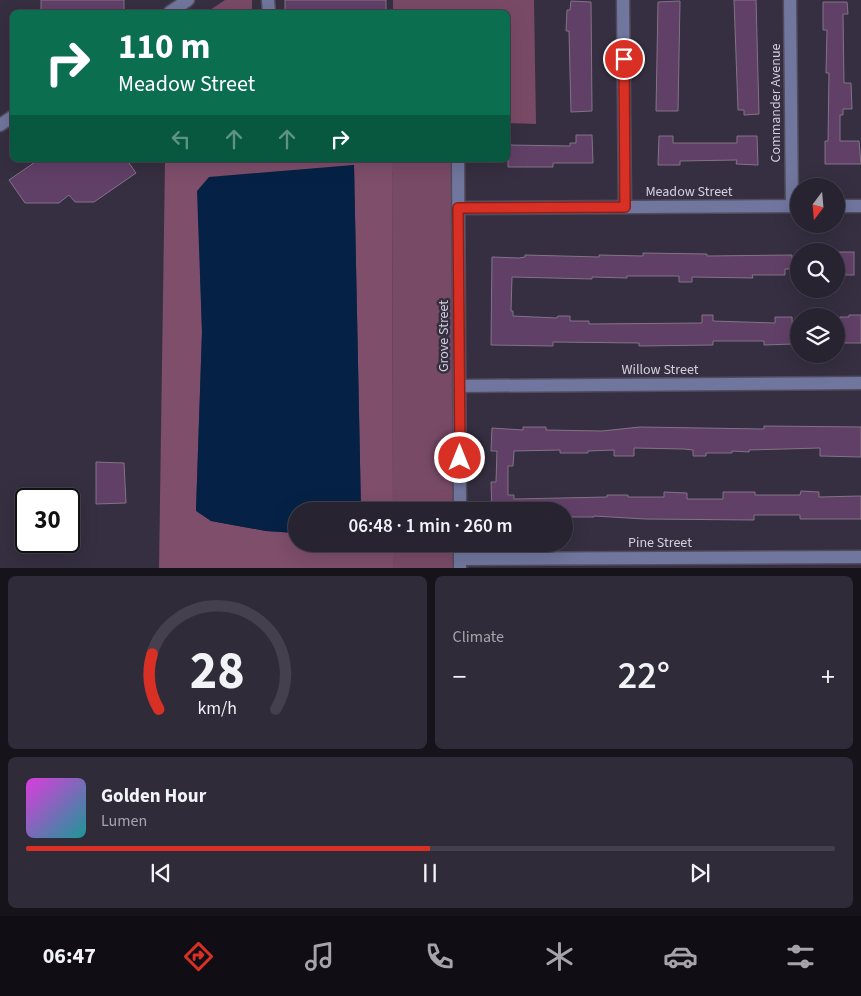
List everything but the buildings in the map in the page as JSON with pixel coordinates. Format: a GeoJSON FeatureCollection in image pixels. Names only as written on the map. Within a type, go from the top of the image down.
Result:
{"type":"FeatureCollection","features":[{"type":"Feature","properties":{"kind":"street"},"geometry":{"type":"LineString","coordinates":[[173,10],[188,0]]}},
{"type":"Feature","properties":{"kind":"street"},"geometry":{"type":"LineString","coordinates":[[623,0],[625,207]]}},
{"type":"Feature","properties":{"kind":"street","name":"Commander Avenue"},"geometry":{"type":"LineString","coordinates":[[790,0],[794,178]]}},
{"type":"Feature","properties":{"kind":"street","name":"Grove Street"},"geometry":{"type":"LineString","coordinates":[[458,162],[460,502]]}},
{"type":"Feature","properties":{"kind":"street","name":"Meadow Street"},"geometry":{"type":"LineString","coordinates":[[458,208],[790,206]]}},
{"type":"Feature","properties":{"kind":"street"},"geometry":{"type":"LineString","coordinates":[[845,206],[861,206]]}},
{"type":"Feature","properties":{"kind":"street","name":"Willow Street"},"geometry":{"type":"LineString","coordinates":[[459,386],[861,384]]}},
{"type":"Feature","properties":{"kind":"street","name":"Pine Street"},"geometry":{"type":"LineString","coordinates":[[460,564],[861,557]]}},
{"type":"Feature","properties":{"kind":"shaded area"},"geometry":{"type":"Polygon","coordinates":[[[225,0],[252,0],[252,10],[210,10],[225,0]]]}},
{"type":"Feature","properties":{"kind":"shaded area"},"geometry":{"type":"Polygon","coordinates":[[[393,0],[534,0],[536,124],[510,123],[510,10],[393,10],[393,0]]]}},
{"type":"Feature","properties":{"kind":"shaded area"},"geometry":{"type":"Polygon","coordinates":[[[165,162],[392,162],[393,502],[361,502],[354,165],[198,191],[202,332],[196,510],[211,521],[266,531],[288,532],[288,552],[393,552],[393,568],[159,568],[165,162]]]}},
{"type":"Feature","properties":{"kind":"shaded area"},"geometry":{"type":"Polygon","coordinates":[[[392,162],[458,162],[460,502],[393,502],[392,162]]]}},
{"type":"Feature","properties":{"kind":"shaded area"},"geometry":{"type":"Polygon","coordinates":[[[393,552],[460,552],[460,568],[393,568],[393,552]]]}},
{"type":"Feature","properties":{"kind":"water"},"geometry":{"type":"Polygon","coordinates":[[[354,165],[361,502],[288,502],[288,532],[266,531],[211,521],[196,511],[202,332],[197,191],[209,177],[354,165]]]}},
{"type":"Feature","properties":{"kind":"route"},"geometry":{"type":"LineString","coordinates":[[460,458],[458,208],[625,207],[624,59]]}}]}
